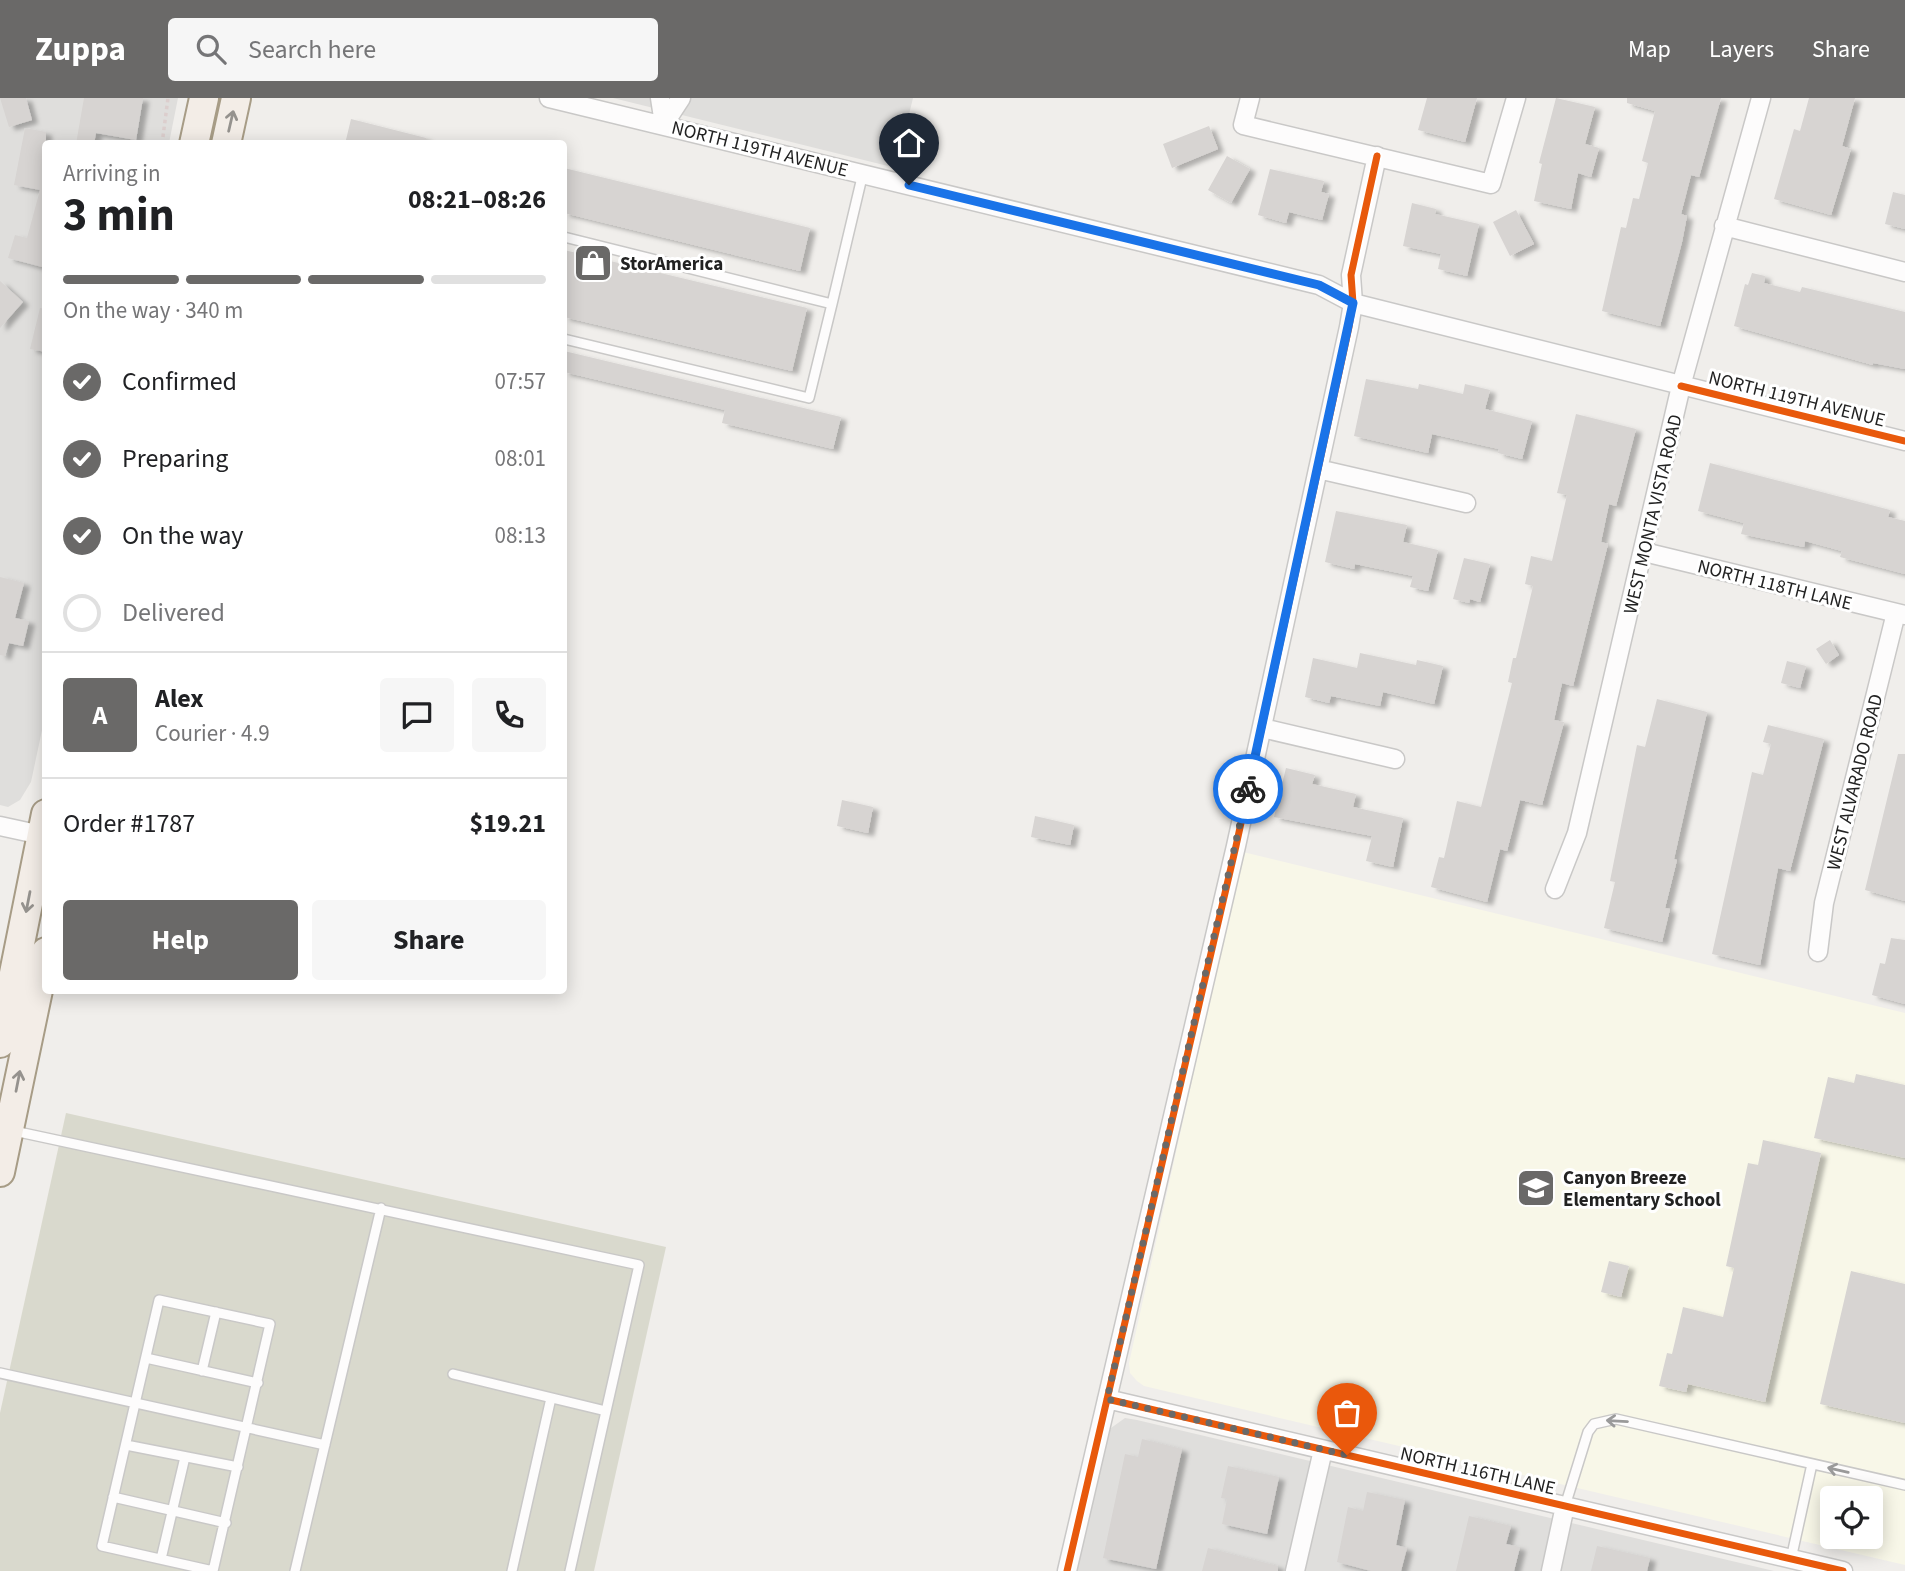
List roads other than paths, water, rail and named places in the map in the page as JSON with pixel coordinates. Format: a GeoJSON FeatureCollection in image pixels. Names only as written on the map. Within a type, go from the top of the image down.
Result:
{"type":"FeatureCollection","features":[{"type":"Feature","properties":{"kind":"main road"},"geometry":{"type":"LineString","coordinates":[[195,140],[204,98]]}},
{"type":"Feature","properties":{"kind":"main road"},"geometry":{"type":"LineString","coordinates":[[227,140],[236,98]]}},
{"type":"Feature","properties":{"kind":"main road"},"geometry":{"type":"LineString","coordinates":[[0,1043],[42,839]]}},
{"type":"Feature","properties":{"kind":"main road"},"geometry":{"type":"LineString","coordinates":[[0,1172],[42,971]]}},
{"type":"Feature","properties":{"kind":"street","name":"NORTH 119TH AVENUE"},"geometry":{"type":"LineString","coordinates":[[549,98],[1319,285],[1353,303],[1905,441]]}},
{"type":"Feature","properties":{"kind":"street"},"geometry":{"type":"LineString","coordinates":[[660,98],[664,124]]}},
{"type":"Feature","properties":{"kind":"street"},"geometry":{"type":"LineString","coordinates":[[664,124],[679,106],[681,98]]}},
{"type":"Feature","properties":{"kind":"street"},"geometry":{"type":"LineString","coordinates":[[1250,98],[1243,125],[1491,184],[1516,98]]}},
{"type":"Feature","properties":{"kind":"street","name":"WEST MONTA VISTA ROAD"},"geometry":{"type":"LineString","coordinates":[[1555,889],[1577,833],[1681,386],[1761,98]]}},
{"type":"Feature","properties":{"kind":"street"},"geometry":{"type":"LineString","coordinates":[[1067,1571],[1262,728],[1353,303],[1351,275],[1377,156]]}},
{"type":"Feature","properties":{"kind":"street"},"geometry":{"type":"LineString","coordinates":[[1724,226],[1905,272]]}},
{"type":"Feature","properties":{"kind":"street"},"geometry":{"type":"LineString","coordinates":[[1318,469],[1466,503]]}},
{"type":"Feature","properties":{"kind":"street","name":"NORTH 118TH LANE"},"geometry":{"type":"LineString","coordinates":[[1644,552],[1900,614]]}},
{"type":"Feature","properties":{"kind":"street","name":"WEST ALVARADO ROAD"},"geometry":{"type":"LineString","coordinates":[[1818,952],[1825,903],[1900,614]]}},
{"type":"Feature","properties":{"kind":"street"},"geometry":{"type":"LineString","coordinates":[[1262,728],[1395,759]]}},
{"type":"Feature","properties":{"kind":"street"},"geometry":{"type":"LineString","coordinates":[[0,826],[42,829]]}},
{"type":"Feature","properties":{"kind":"street","name":"NORTH 116TH LANE"},"geometry":{"type":"LineString","coordinates":[[1107,1399],[1565,1506],[1790,1565],[1843,1571]]}},
{"type":"Feature","properties":{"kind":"street"},"geometry":{"type":"LineString","coordinates":[[1295,1571],[1322,1450]]}},
{"type":"Feature","properties":{"kind":"street"},"geometry":{"type":"LineString","coordinates":[[1550,1571],[1565,1506]]}},
{"type":"Feature","properties":{"kind":"lane"},"geometry":{"type":"LineString","coordinates":[[567,340],[809,398],[863,173]]}},
{"type":"Feature","properties":{"kind":"lane"},"geometry":{"type":"LineString","coordinates":[[567,238],[832,304]]}},
{"type":"Feature","properties":{"kind":"lane"},"geometry":{"type":"LineString","coordinates":[[8,1130],[639,1265],[569,1571]]}},
{"type":"Feature","properties":{"kind":"lane"},"geometry":{"type":"LineString","coordinates":[[295,1571],[380,1208]]}},
{"type":"Feature","properties":{"kind":"lane"},"geometry":{"type":"LineString","coordinates":[[159,1300],[270,1324],[213,1571],[102,1546],[146,1359],[159,1300]]}},
{"type":"Feature","properties":{"kind":"lane"},"geometry":{"type":"LineString","coordinates":[[202,1371],[216,1312]]}},
{"type":"Feature","properties":{"kind":"lane"},"geometry":{"type":"LineString","coordinates":[[146,1359],[258,1383]]}},
{"type":"Feature","properties":{"kind":"lane"},"geometry":{"type":"LineString","coordinates":[[0,1373],[325,1445]]}},
{"type":"Feature","properties":{"kind":"lane"},"geometry":{"type":"LineString","coordinates":[[453,1374],[606,1411]]}},
{"type":"Feature","properties":{"kind":"lane"},"geometry":{"type":"LineString","coordinates":[[512,1571],[551,1398]]}},
{"type":"Feature","properties":{"kind":"lane"},"geometry":{"type":"LineString","coordinates":[[1565,1506],[1588,1432],[1594,1424],[1616,1419],[1905,1485]]}},
{"type":"Feature","properties":{"kind":"lane"},"geometry":{"type":"LineString","coordinates":[[126,1445],[238,1468]]}},
{"type":"Feature","properties":{"kind":"lane"},"geometry":{"type":"LineString","coordinates":[[161,1559],[185,1457]]}},
{"type":"Feature","properties":{"kind":"lane"},"geometry":{"type":"LineString","coordinates":[[1790,1565],[1812,1464]]}},
{"type":"Feature","properties":{"kind":"lane"},"geometry":{"type":"LineString","coordinates":[[113,1497],[226,1523]]}},
{"type":"Feature","properties":{"kind":"place","name":"StorAmerica"},"geometry":{"type":"Point","coordinates":[593,263]}},
{"type":"Feature","properties":{"kind":"place","name":"Canyon Breeze Elementary School"},"geometry":{"type":"Point","coordinates":[1536,1188]}}]}
